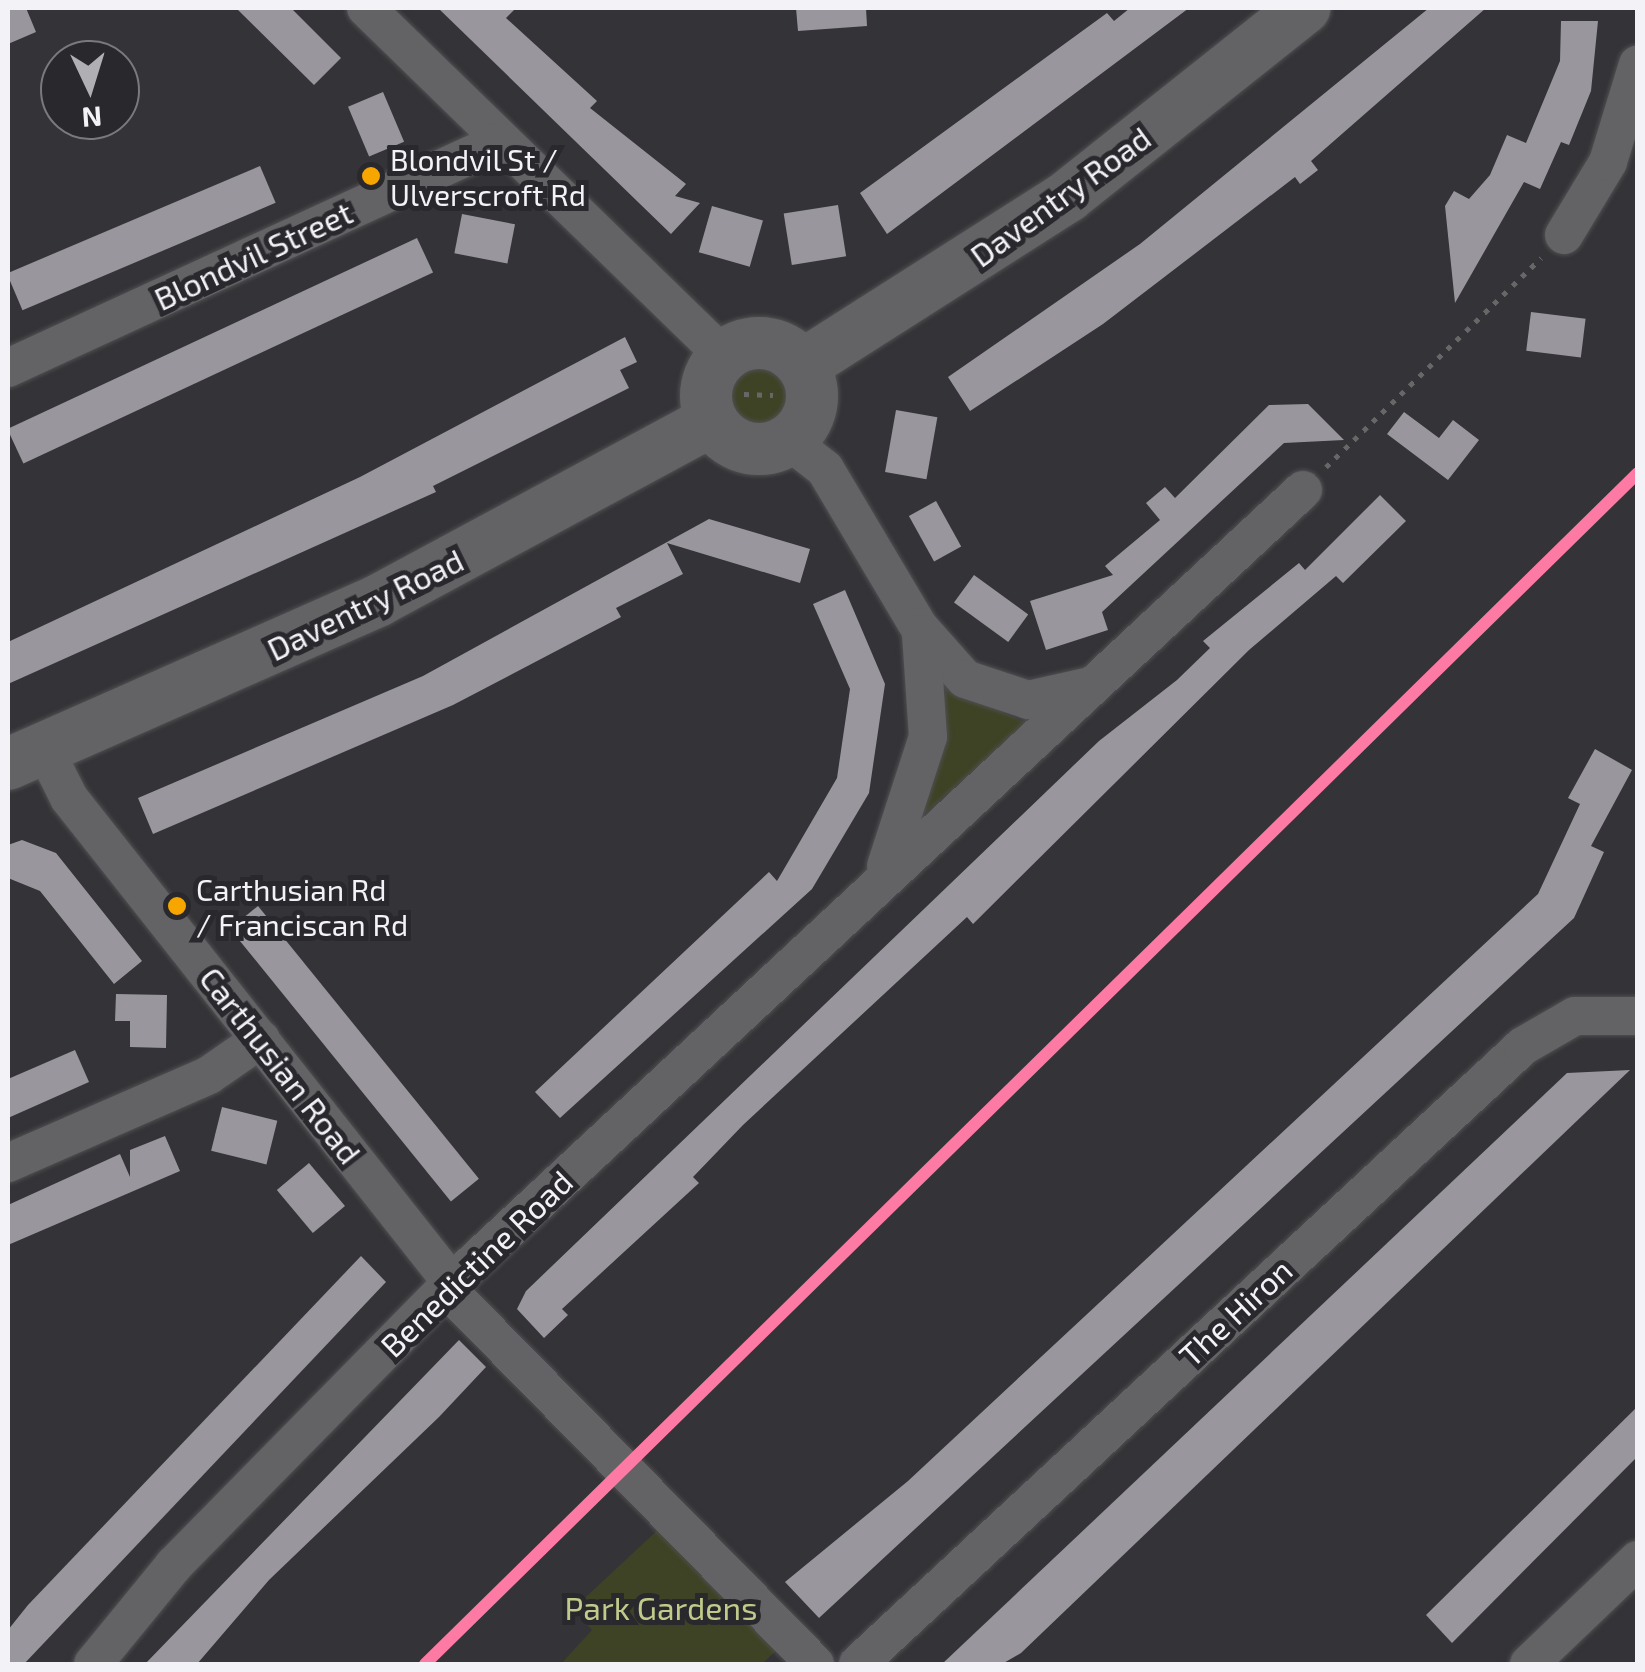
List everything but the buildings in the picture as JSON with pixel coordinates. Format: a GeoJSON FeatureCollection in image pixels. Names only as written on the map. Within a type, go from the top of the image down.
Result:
{"type":"FeatureCollection","features":[{"type":"Feature","properties":{"kind":"street","name":"Daventry Road"},"geometry":{"type":"LineString","coordinates":[[26,756],[379,600],[714,390],[762,343],[801,400],[1068,196],[1304,8]]}},
{"type":"Feature","properties":{"kind":"street"},"geometry":{"type":"LineString","coordinates":[[372,10],[499,142],[714,390],[752,448],[801,400]]}},
{"type":"Feature","properties":{"kind":"street"},"geometry":{"type":"LineString","coordinates":[[1564,235],[1608,162],[1638,64]]}},
{"type":"Feature","properties":{"kind":"street","name":"Blondvil Street"},"geometry":{"type":"LineString","coordinates":[[8,368],[499,142]]}},
{"type":"Feature","properties":{"kind":"street","name":"Benedictine Road"},"geometry":{"type":"LineString","coordinates":[[801,400],[825,469],[919,627],[965,679],[1002,696],[1049,699],[1100,678]]}},
{"type":"Feature","properties":{"kind":"street"},"geometry":{"type":"LineString","coordinates":[[1100,678],[1303,490]]}},
{"type":"Feature","properties":{"kind":"street","name":"Benedictine Road"},"geometry":{"type":"LineString","coordinates":[[878,880],[907,819],[928,737],[919,627]]}},
{"type":"Feature","properties":{"kind":"street","name":"Benedictine Road"},"geometry":{"type":"LineString","coordinates":[[93,1664],[181,1558],[449,1286],[878,880],[1100,678]]}},
{"type":"Feature","properties":{"kind":"street","name":"Carthusian Road"},"geometry":{"type":"LineString","coordinates":[[26,756],[69,798],[449,1286]]}},
{"type":"Feature","properties":{"kind":"street","name":"The Hiron"},"geometry":{"type":"LineString","coordinates":[[858,1664],[1523,1046],[1575,1016],[1638,1016]]}},
{"type":"Feature","properties":{"kind":"street"},"geometry":{"type":"LineString","coordinates":[[8,1163],[210,1075],[261,1040]]}},
{"type":"Feature","properties":{"kind":"street"},"geometry":{"type":"LineString","coordinates":[[449,1286],[815,1664]]}},
{"type":"Feature","properties":{"kind":"street"},"geometry":{"type":"LineString","coordinates":[[1529,1664],[1638,1560]]}},
{"type":"Feature","properties":{"kind":"path"},"geometry":{"type":"LineString","coordinates":[[1303,490],[1564,235]]}},
{"type":"Feature","properties":{"kind":"path"},"geometry":{"type":"LineString","coordinates":[[714,390],[801,400]]}},
{"type":"Feature","properties":{"kind":"green space"},"geometry":{"type":"Polygon","coordinates":[[[751,355],[767,355],[788,366],[799,395],[788,424],[767,435],[751,435],[737,429],[725,417],[719,403],[719,387],[725,373],[737,361],[751,355]]]}},
{"type":"Feature","properties":{"kind":"green space"},"geometry":{"type":"Polygon","coordinates":[[[946,686],[1026,723],[926,813],[923,808],[946,686]]]}},
{"type":"Feature","properties":{"kind":"green space","name":"Park Gardens"},"geometry":{"type":"Polygon","coordinates":[[[662,1526],[778,1649],[762,1664],[561,1664],[592,1630],[573,1609],[662,1526]]]}},
{"type":"Feature","properties":{"kind":"transit line"},"geometry":{"type":"LineString","coordinates":[[425,1664],[1638,473]]}},
{"type":"Feature","properties":{"kind":"place","name":"Blondvil St / Ulverscroft Rd"},"geometry":{"type":"Point","coordinates":[371,176]}},
{"type":"Feature","properties":{"kind":"place","name":"Carthusian Rd / Franciscan Rd"},"geometry":{"type":"Point","coordinates":[177,906]}}]}
